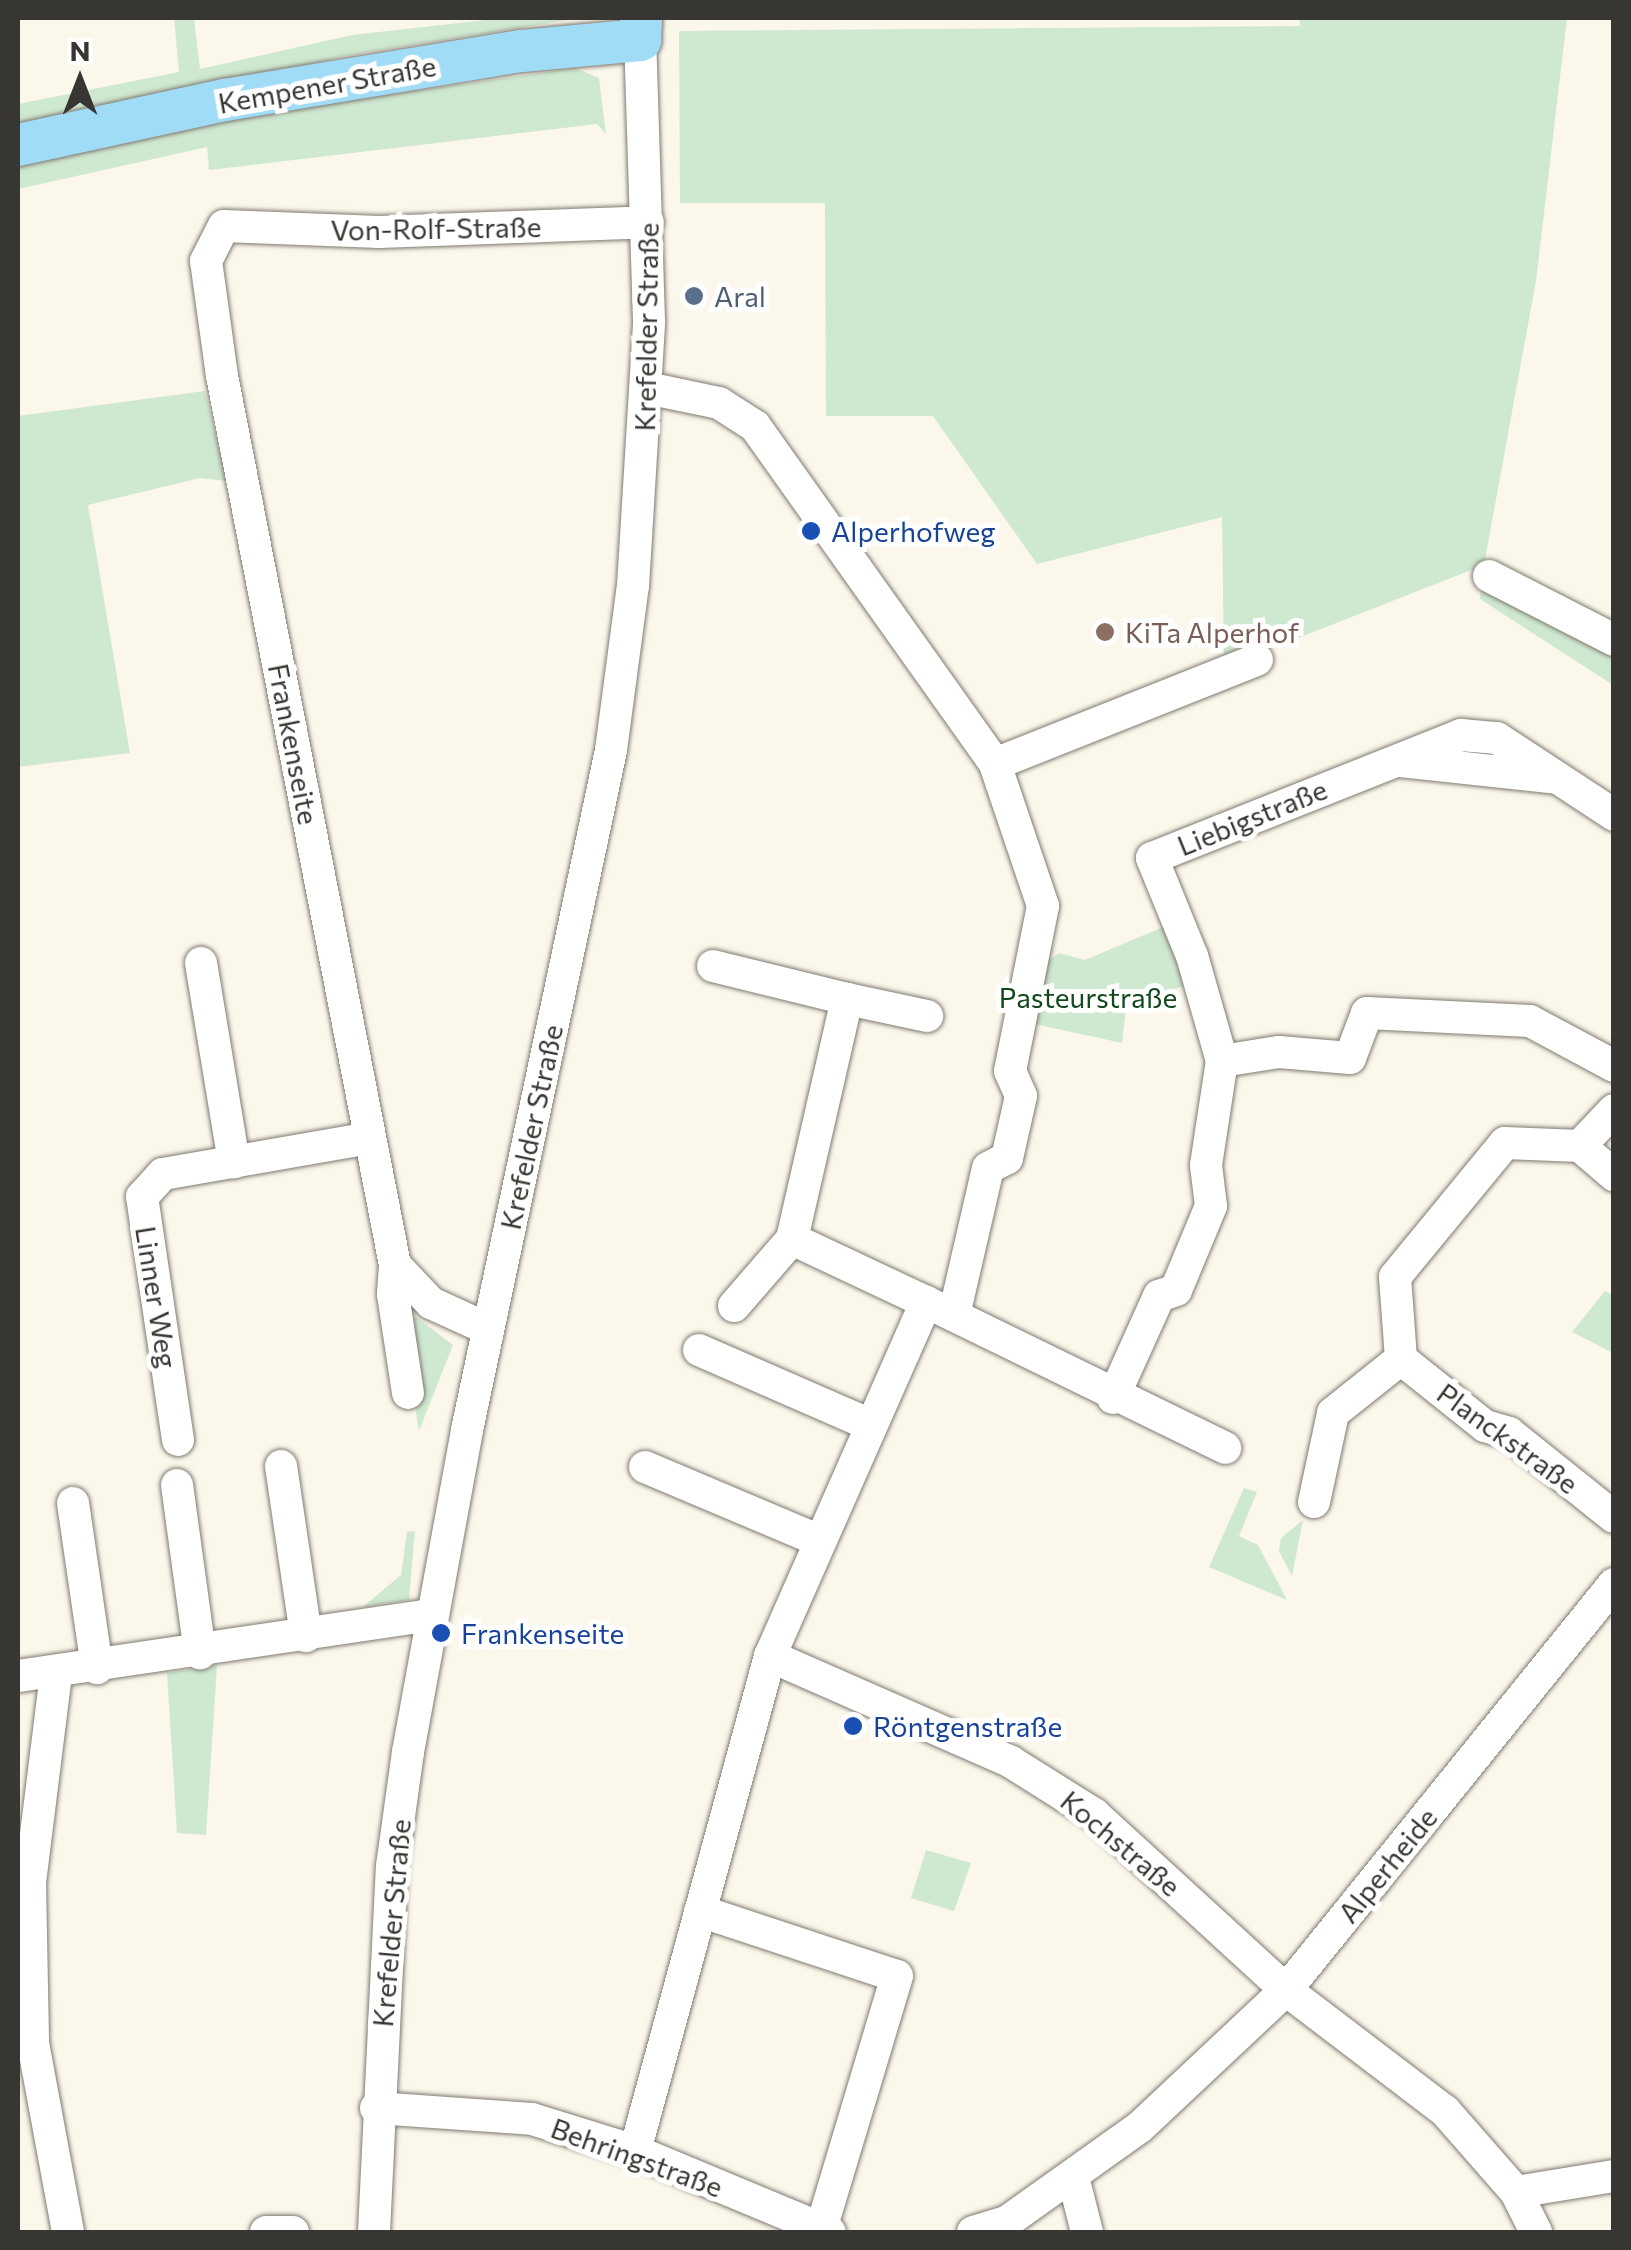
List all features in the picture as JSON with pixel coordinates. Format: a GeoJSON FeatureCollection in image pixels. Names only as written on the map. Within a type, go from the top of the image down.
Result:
{"type":"FeatureCollection","features":[{"type":"Feature","properties":{"kind":"main road","name":"Kempener Straße"},"geometry":{"type":"LineString","coordinates":[[18,145],[225,100],[640,29]]}},
{"type":"Feature","properties":{"kind":"street","name":"Krefelder Straße"},"geometry":{"type":"LineString","coordinates":[[374,2232],[376,2108],[392,1866],[430,1615],[611,750],[633,586],[648,388],[648,222],[640,29]]}},
{"type":"Feature","properties":{"kind":"street","name":"Von-Rolf-Straße"},"geometry":{"type":"LineString","coordinates":[[224,226],[380,232],[648,222]]}},
{"type":"Feature","properties":{"kind":"street","name":"Frankenseite"},"geometry":{"type":"LineString","coordinates":[[224,226],[206,261],[222,376],[396,1265],[393,1294],[408,1394]]}},
{"type":"Feature","properties":{"kind":"street"},"geometry":{"type":"LineString","coordinates":[[635,2151],[770,1656],[871,1425],[940,1309],[988,1168],[1007,1158],[1021,1096],[1010,1070],[1043,906],[996,764],[755,426],[719,403],[648,388]]}},
{"type":"Feature","properties":{"kind":"street"},"geometry":{"type":"LineString","coordinates":[[1490,576],[1614,640]]}},
{"type":"Feature","properties":{"kind":"street"},"geometry":{"type":"LineString","coordinates":[[996,764],[1257,660]]}},
{"type":"Feature","properties":{"kind":"street","name":"Liebigstraße"},"geometry":{"type":"LineString","coordinates":[[1112,1398],[1158,1296],[1176,1290],[1211,1206],[1206,1165],[1222,1061],[1192,956],[1152,858],[1390,760],[1558,778],[1614,816]]}},
{"type":"Feature","properties":{"kind":"street"},"geometry":{"type":"LineString","coordinates":[[202,963],[234,1162]]}},
{"type":"Feature","properties":{"kind":"street"},"geometry":{"type":"LineString","coordinates":[[713,966],[927,1016]]}},
{"type":"Feature","properties":{"kind":"street"},"geometry":{"type":"LineString","coordinates":[[734,1306],[792,1239],[847,999]]}},
{"type":"Feature","properties":{"kind":"street"},"geometry":{"type":"LineString","coordinates":[[1222,1061],[1279,1052],[1350,1058],[1367,1013],[1530,1021],[1614,1066]]}},
{"type":"Feature","properties":{"kind":"street"},"geometry":{"type":"LineString","coordinates":[[1580,1146],[1614,1110]]}},
{"type":"Feature","properties":{"kind":"street","name":"Linner Weg"},"geometry":{"type":"LineString","coordinates":[[178,1440],[142,1196],[162,1174],[370,1138]]}},
{"type":"Feature","properties":{"kind":"street"},"geometry":{"type":"LineString","coordinates":[[1314,1502],[1333,1413],[1402,1359],[1394,1277],[1506,1143],[1580,1146],[1614,1175]]}},
{"type":"Feature","properties":{"kind":"street"},"geometry":{"type":"LineString","coordinates":[[792,1239],[1086,1376],[1112,1398],[1225,1448]]}},
{"type":"Feature","properties":{"kind":"street"},"geometry":{"type":"LineString","coordinates":[[396,1265],[431,1303],[488,1329]]}},
{"type":"Feature","properties":{"kind":"street"},"geometry":{"type":"LineString","coordinates":[[698,1350],[871,1425]]}},
{"type":"Feature","properties":{"kind":"street","name":"Planckstraße"},"geometry":{"type":"LineString","coordinates":[[1402,1359],[1485,1426],[1510,1433],[1614,1517]]}},
{"type":"Feature","properties":{"kind":"street"},"geometry":{"type":"LineString","coordinates":[[281,1466],[306,1636]]}},
{"type":"Feature","properties":{"kind":"street"},"geometry":{"type":"LineString","coordinates":[[645,1467],[818,1540]]}},
{"type":"Feature","properties":{"kind":"street"},"geometry":{"type":"LineString","coordinates":[[177,1485],[200,1653]]}},
{"type":"Feature","properties":{"kind":"street"},"geometry":{"type":"LineString","coordinates":[[73,1503],[97,1668]]}},
{"type":"Feature","properties":{"kind":"street","name":"Alperheide"},"geometry":{"type":"LineString","coordinates":[[973,2232],[1008,2221],[1140,2127],[1286,1990],[1614,1584]]}},
{"type":"Feature","properties":{"kind":"street"},"geometry":{"type":"LineString","coordinates":[[18,1676],[200,1653],[430,1615]]}},
{"type":"Feature","properties":{"kind":"street","name":"Kochstraße"},"geometry":{"type":"LineString","coordinates":[[770,1656],[999,1756],[1055,1788],[1161,1872],[1286,1990],[1445,2110],[1516,2192],[1536,2232]]}},
{"type":"Feature","properties":{"kind":"street"},"geometry":{"type":"LineString","coordinates":[[56,1674],[30,1882],[33,2025],[68,2232]]}},
{"type":"Feature","properties":{"kind":"street"},"geometry":{"type":"LineString","coordinates":[[700,1911],[897,1976],[825,2231]]}},
{"type":"Feature","properties":{"kind":"street","name":"Behringstraße"},"geometry":{"type":"LineString","coordinates":[[376,2108],[532,2119],[635,2151],[825,2231]]}},
{"type":"Feature","properties":{"kind":"street"},"geometry":{"type":"LineString","coordinates":[[1073,2176],[1087,2232]]}},
{"type":"Feature","properties":{"kind":"street"},"geometry":{"type":"LineString","coordinates":[[1516,2192],[1614,2176]]}},
{"type":"Feature","properties":{"kind":"street"},"geometry":{"type":"LineString","coordinates":[[266,2232],[293,2232]]}},
{"type":"Feature","properties":{"kind":"green space"},"geometry":{"type":"Polygon","coordinates":[[[174,18],[194,18],[200,69],[352,35],[503,18],[581,18],[340,57],[18,134],[18,104],[179,72],[174,18]]]}},
{"type":"Feature","properties":{"kind":"green space"},"geometry":{"type":"Polygon","coordinates":[[[1299,18],[1567,18],[1536,281],[1484,565],[1224,667],[1222,517],[1037,564],[933,416],[826,416],[825,203],[680,203],[679,31],[1300,26],[1299,18]]]}},
{"type":"Feature","properties":{"kind":"green space"},"geometry":{"type":"Polygon","coordinates":[[[575,68],[599,78],[606,134],[597,124],[209,170],[207,147],[18,189],[18,161],[197,122],[575,68]]]}},
{"type":"Feature","properties":{"kind":"green space"},"geometry":{"type":"Polygon","coordinates":[[[205,391],[227,481],[200,478],[88,505],[130,753],[18,767],[18,416],[205,391]]]}},
{"type":"Feature","properties":{"kind":"green space"},"geometry":{"type":"Polygon","coordinates":[[[1481,588],[1613,648],[1613,685],[1480,599],[1481,588]]]}},
{"type":"Feature","properties":{"kind":"green space","name":"Pasteurstraße"},"geometry":{"type":"Polygon","coordinates":[[[1168,925],[1192,982],[1126,1009],[1122,1043],[1030,1023],[1042,965],[1059,953],[1085,960],[1168,925]]]}},
{"type":"Feature","properties":{"kind":"green space"},"geometry":{"type":"Polygon","coordinates":[[[1605,1291],[1613,1295],[1613,1353],[1572,1332],[1605,1291]]]}},
{"type":"Feature","properties":{"kind":"green space"},"geometry":{"type":"Polygon","coordinates":[[[416,1317],[453,1345],[419,1431],[403,1332],[416,1317]]]}},
{"type":"Feature","properties":{"kind":"green space"},"geometry":{"type":"Polygon","coordinates":[[[1244,1488],[1257,1492],[1239,1536],[1258,1545],[1287,1600],[1209,1567],[1244,1488]]]}},
{"type":"Feature","properties":{"kind":"green space"},"geometry":{"type":"Polygon","coordinates":[[[1303,1520],[1292,1576],[1279,1551],[1281,1538],[1303,1520]]]}},
{"type":"Feature","properties":{"kind":"green space"},"geometry":{"type":"Polygon","coordinates":[[[415,1531],[409,1600],[363,1607],[401,1575],[407,1532],[415,1531]]]}},
{"type":"Feature","properties":{"kind":"green space"},"geometry":{"type":"Polygon","coordinates":[[[217,1665],[206,1835],[177,1833],[167,1673],[217,1665]]]}},
{"type":"Feature","properties":{"kind":"green space"},"geometry":{"type":"Polygon","coordinates":[[[926,1850],[971,1863],[954,1911],[911,1898],[926,1850]]]}},
{"type":"Feature","properties":{"kind":"place","name":"Aral"},"geometry":{"type":"Point","coordinates":[694,296]}},
{"type":"Feature","properties":{"kind":"place","name":"Alperhofweg"},"geometry":{"type":"Point","coordinates":[811,531]}},
{"type":"Feature","properties":{"kind":"place","name":"KiTa Alperhof"},"geometry":{"type":"Point","coordinates":[1105,632]}},
{"type":"Feature","properties":{"kind":"place","name":"Frankenseite"},"geometry":{"type":"Point","coordinates":[441,1633]}},
{"type":"Feature","properties":{"kind":"place","name":"Röntgenstraße"},"geometry":{"type":"Point","coordinates":[853,1726]}}]}
